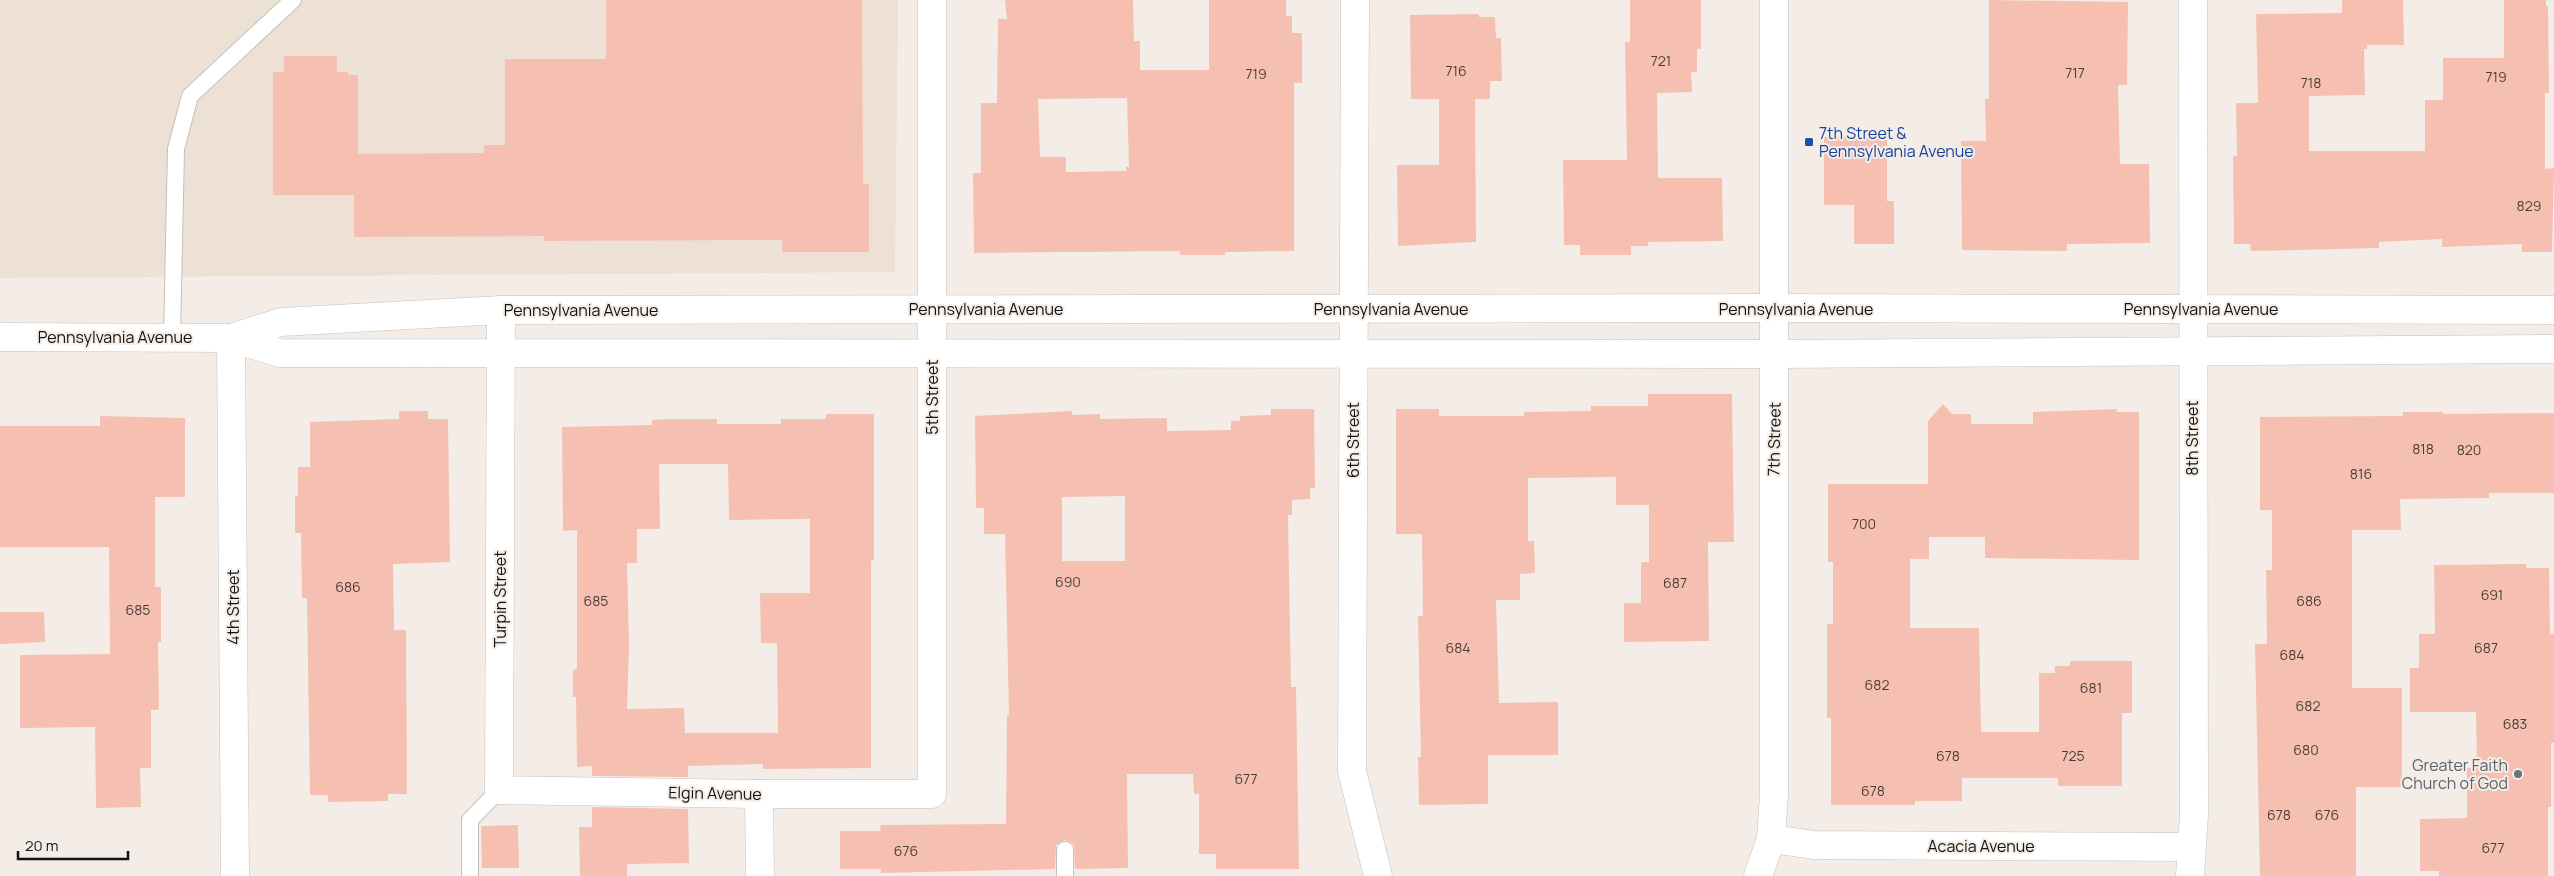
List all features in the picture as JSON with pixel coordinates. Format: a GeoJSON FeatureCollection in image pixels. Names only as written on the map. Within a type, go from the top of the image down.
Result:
{"type":"FeatureCollection","features":[{"type":"Feature","properties":{"kind":"street","name":"5th Street"},"geometry":{"type":"LineString","coordinates":[[932,0],[932,794]]}},
{"type":"Feature","properties":{"kind":"street","name":"6th Street"},"geometry":{"type":"LineString","coordinates":[[1355,0],[1352,771],[1378,876]]}},
{"type":"Feature","properties":{"kind":"street","name":"7th Street"},"geometry":{"type":"LineString","coordinates":[[1758,876],[1771,839],[1774,794],[1774,0]]}},
{"type":"Feature","properties":{"kind":"street","name":"8th Street"},"geometry":{"type":"LineString","coordinates":[[2190,876],[2194,815],[2191,310],[2193,0]]}},
{"type":"Feature","properties":{"kind":"street","name":"Pennsylvania Avenue"},"geometry":{"type":"LineString","coordinates":[[231,338],[281,322],[501,310],[1775,308],[2554,310]]}},
{"type":"Feature","properties":{"kind":"street","name":"Turpin Street"},"geometry":{"type":"LineString","coordinates":[[500,790],[501,310]]}},
{"type":"Feature","properties":{"kind":"street","name":"Pennsylvania Avenue"},"geometry":{"type":"LineString","coordinates":[[0,337],[231,338],[280,353],[500,355],[1775,354],[2554,349]]}},
{"type":"Feature","properties":{"kind":"street","name":"4th Street"},"geometry":{"type":"LineString","coordinates":[[231,338],[235,876]]}},
{"type":"Feature","properties":{"kind":"street","name":"Elgin Avenue"},"geometry":{"type":"LineString","coordinates":[[500,790],[759,794],[932,794]]}},
{"type":"Feature","properties":{"kind":"street"},"geometry":{"type":"LineString","coordinates":[[759,794],[760,876]]}},
{"type":"Feature","properties":{"kind":"street","name":"Acacia Avenue"},"geometry":{"type":"LineString","coordinates":[[1771,839],[1814,846],[2191,847]]}},
{"type":"Feature","properties":{"kind":"lane"},"geometry":{"type":"LineString","coordinates":[[172,337],[176,149],[190,96],[293,0]]}},
{"type":"Feature","properties":{"kind":"lane"},"geometry":{"type":"LineString","coordinates":[[470,876],[470,820],[500,790]]}},
{"type":"Feature","properties":{"kind":"lane"},"geometry":{"type":"LineString","coordinates":[[1065,850],[1065,876]]}},
{"type":"Feature","properties":{"kind":"shaded area"},"geometry":{"type":"Polygon","coordinates":[[[0,0],[898,0],[895,272],[0,278],[0,0]]]}},
{"type":"Feature","properties":{"kind":"building"},"geometry":{"type":"Polygon","coordinates":[[[606,0],[862,0],[863,184],[869,184],[869,252],[782,252],[782,240],[544,241],[544,236],[354,237],[354,195],[273,195],[273,72],[284,72],[284,56],[337,56],[337,72],[348,72],[348,75],[358,75],[358,154],[484,153],[484,145],[505,145],[505,59],[606,59],[606,0]]]}},
{"type":"Feature","properties":{"kind":"building"},"geometry":{"type":"Polygon","coordinates":[[[1005,0],[1133,0],[1134,41],[1140,41],[1140,70],[1209,70],[1209,0],[1286,0],[1286,16],[1292,16],[1292,33],[1302,33],[1302,83],[1294,83],[1294,251],[1225,252],[1225,255],[1180,255],[1180,251],[974,253],[973,173],[981,173],[981,103],[997,103],[998,19],[1007,19],[1005,0]],[[1127,98],[1038,99],[1040,157],[1066,157],[1066,172],[1126,171],[1126,167],[1129,167],[1127,98]]]}},
{"type":"Feature","properties":{"kind":"building"},"geometry":{"type":"Polygon","coordinates":[[[1630,0],[1701,0],[1701,49],[1697,49],[1697,72],[1691,72],[1692,92],[1657,93],[1658,178],[1722,178],[1723,241],[1648,242],[1648,246],[1631,246],[1631,255],[1580,255],[1580,245],[1564,245],[1563,160],[1627,160],[1625,42],[1630,42],[1630,0]]]}},
{"type":"Feature","properties":{"kind":"building"},"geometry":{"type":"Polygon","coordinates":[[[1989,0],[2128,2],[2127,85],[2118,85],[2120,164],[2149,164],[2150,243],[2067,244],[2067,251],[1962,250],[1961,141],[1986,141],[1985,99],[1989,99],[1989,0]]]}},
{"type":"Feature","properties":{"kind":"building"},"geometry":{"type":"Polygon","coordinates":[[[2342,0],[2403,0],[2404,45],[2367,45],[2367,49],[2364,49],[2365,95],[2309,96],[2309,151],[2425,151],[2425,100],[2443,100],[2443,58],[2504,58],[2504,0],[2546,0],[2546,6],[2548,6],[2549,93],[2545,93],[2545,169],[2554,168],[2552,252],[2522,252],[2522,244],[2442,247],[2442,239],[2379,242],[2379,248],[2251,251],[2250,244],[2234,244],[2233,156],[2237,156],[2236,103],[2258,103],[2256,14],[2342,13],[2342,0]]]}},
{"type":"Feature","properties":{"kind":"building"},"geometry":{"type":"Polygon","coordinates":[[[1479,14],[1479,17],[1495,17],[1496,38],[1501,38],[1502,81],[1490,81],[1490,99],[1475,99],[1476,242],[1398,246],[1397,165],[1439,165],[1439,99],[1411,99],[1410,15],[1479,14]]]}},
{"type":"Feature","properties":{"kind":"building"},"geometry":{"type":"Polygon","coordinates":[[[1887,136],[1887,201],[1894,201],[1894,244],[1854,244],[1854,205],[1824,205],[1824,137],[1887,136]]]}},
{"type":"Feature","properties":{"kind":"building"},"geometry":{"type":"Polygon","coordinates":[[[1648,394],[1732,394],[1734,542],[1708,542],[1709,641],[1624,642],[1624,603],[1641,603],[1641,562],[1649,562],[1649,505],[1616,505],[1616,477],[1528,478],[1528,541],[1534,541],[1535,573],[1520,574],[1520,600],[1496,600],[1499,703],[1558,702],[1558,755],[1488,755],[1488,804],[1419,805],[1418,757],[1421,757],[1418,616],[1423,616],[1422,534],[1396,534],[1396,409],[1439,409],[1439,416],[1524,416],[1524,412],[1591,411],[1591,406],[1648,406],[1648,394]]]}},
{"type":"Feature","properties":{"kind":"building"},"geometry":{"type":"Polygon","coordinates":[[[1943,404],[1952,414],[1971,414],[1971,424],[2033,424],[2033,412],[2117,409],[2117,412],[2139,412],[2139,560],[1985,558],[1985,537],[1929,537],[1929,559],[1910,559],[1910,628],[1979,628],[1981,732],[2039,732],[2039,673],[2055,673],[2055,666],[2070,666],[2070,661],[2132,661],[2132,713],[2122,713],[2122,786],[2058,786],[2058,778],[1962,778],[1962,801],[1915,801],[1915,805],[1831,805],[1831,718],[1827,718],[1827,624],[1833,624],[1833,562],[1828,562],[1828,484],[1928,484],[1928,421],[1943,404]]]}},
{"type":"Feature","properties":{"kind":"building"},"geometry":{"type":"Polygon","coordinates":[[[1271,409],[1314,409],[1315,488],[1310,488],[1310,499],[1292,500],[1292,515],[1288,515],[1291,687],[1296,687],[1299,869],[1216,869],[1216,854],[1199,854],[1199,794],[1194,794],[1193,774],[1127,774],[1128,868],[1075,869],[1074,845],[1065,840],[1056,845],[1055,869],[881,873],[881,869],[840,869],[840,831],[881,831],[880,825],[1006,824],[1007,715],[1009,715],[1005,534],[984,534],[984,508],[976,508],[975,416],[1072,411],[1072,415],[1100,414],[1100,419],[1167,418],[1167,431],[1231,430],[1231,421],[1240,421],[1240,416],[1271,415],[1271,409]],[[1125,496],[1062,497],[1062,561],[1125,561],[1125,496]]]}},
{"type":"Feature","properties":{"kind":"building"},"geometry":{"type":"Polygon","coordinates":[[[399,411],[428,411],[428,419],[448,419],[450,562],[393,564],[394,630],[406,630],[407,794],[388,794],[388,801],[328,802],[328,795],[310,795],[307,598],[302,598],[301,533],[295,533],[295,496],[298,496],[298,467],[310,467],[310,422],[399,419],[399,411]]]}},
{"type":"Feature","properties":{"kind":"building"},"geometry":{"type":"Polygon","coordinates":[[[2403,412],[2443,412],[2443,414],[2554,413],[2554,493],[2489,493],[2489,498],[2400,499],[2401,530],[2352,530],[2352,688],[2402,688],[2402,787],[2356,787],[2356,876],[2260,876],[2255,644],[2267,644],[2266,570],[2272,570],[2272,510],[2260,510],[2260,417],[2403,416],[2403,412]]]}},
{"type":"Feature","properties":{"kind":"building"},"geometry":{"type":"Polygon","coordinates":[[[826,414],[874,414],[874,560],[871,561],[871,768],[763,769],[763,764],[688,766],[688,777],[592,776],[592,766],[577,767],[576,697],[573,697],[573,670],[577,669],[577,530],[563,531],[562,427],[652,425],[652,420],[671,419],[717,419],[717,424],[781,424],[781,419],[826,419],[826,414]],[[659,464],[660,529],[637,529],[637,563],[627,563],[629,646],[627,709],[684,708],[685,733],[778,733],[777,643],[761,643],[760,593],[810,593],[810,519],[729,520],[728,464],[659,464]]]}},
{"type":"Feature","properties":{"kind":"building"},"geometry":{"type":"Polygon","coordinates":[[[100,416],[185,418],[185,497],[155,497],[155,587],[161,587],[161,642],[158,642],[159,710],[151,710],[151,768],[140,768],[141,807],[96,808],[95,727],[20,728],[20,655],[110,654],[109,547],[0,547],[0,426],[100,426],[100,416]]]}},
{"type":"Feature","properties":{"kind":"building"},"geometry":{"type":"Polygon","coordinates":[[[2526,564],[2526,568],[2549,568],[2550,634],[2554,634],[2554,743],[2551,743],[2551,807],[2548,807],[2548,876],[2439,876],[2439,871],[2420,871],[2420,819],[2467,818],[2467,768],[2477,768],[2476,712],[2410,712],[2410,668],[2419,668],[2419,634],[2435,634],[2434,565],[2526,564]]]}},
{"type":"Feature","properties":{"kind":"building"},"geometry":{"type":"Polygon","coordinates":[[[0,612],[44,612],[45,642],[0,644],[0,612]]]}},
{"type":"Feature","properties":{"kind":"building"},"geometry":{"type":"Polygon","coordinates":[[[592,807],[688,809],[689,863],[627,864],[627,876],[580,876],[579,827],[592,827],[592,807]]]}},
{"type":"Feature","properties":{"kind":"building"},"geometry":{"type":"Polygon","coordinates":[[[518,825],[519,868],[482,868],[481,826],[518,825]]]}},
{"type":"Feature","properties":{"kind":"place","name":"7th Street & Pennsylvania Avenue"},"geometry":{"type":"Point","coordinates":[1809,142]}},
{"type":"Feature","properties":{"kind":"place","name":"Greater Faith Church of God"},"geometry":{"type":"Point","coordinates":[2518,774]}}]}
